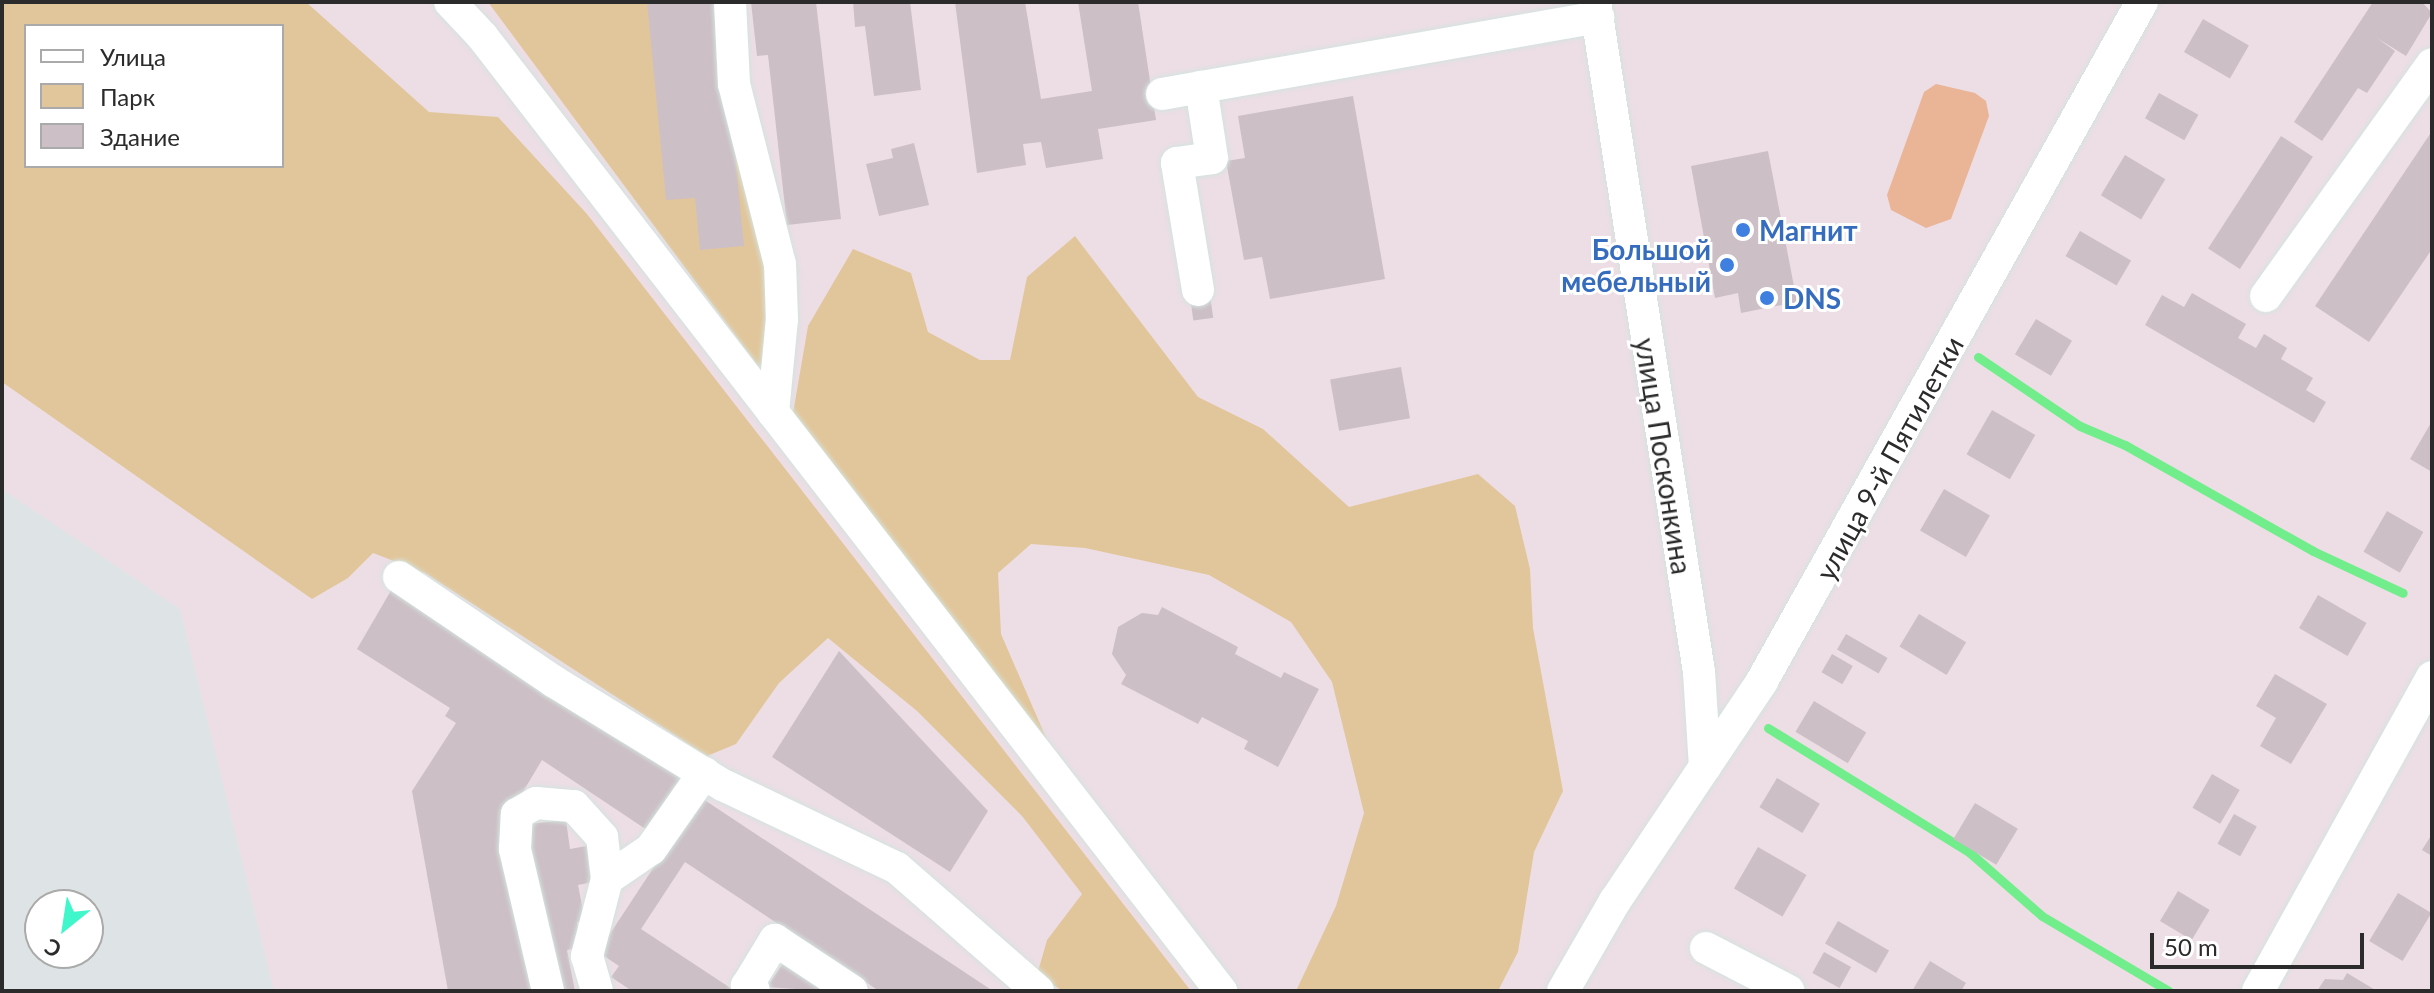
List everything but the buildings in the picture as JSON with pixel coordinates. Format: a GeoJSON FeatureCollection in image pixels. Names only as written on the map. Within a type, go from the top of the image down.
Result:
{"type":"FeatureCollection","features":[{"type":"Feature","properties":{"kind":"street"},"geometry":{"type":"LineString","coordinates":[[450,2],[1221,991]]}},
{"type":"Feature","properties":{"kind":"street"},"geometry":{"type":"LineString","coordinates":[[730,2],[734,84],[780,264],[782,319],[773,413]]}},
{"type":"Feature","properties":{"kind":"street","name":"улица 9-й Пятилетки"},"geometry":{"type":"LineString","coordinates":[[1563,991],[1615,901],[1705,767],[1861,511],[2142,2]]}},
{"type":"Feature","properties":{"kind":"street"},"geometry":{"type":"LineString","coordinates":[[1162,94],[1597,10]]}},
{"type":"Feature","properties":{"kind":"street","name":"улица Посконкина"},"geometry":{"type":"LineString","coordinates":[[1597,10],[1699,672],[1705,767]]}},
{"type":"Feature","properties":{"kind":"street"},"geometry":{"type":"LineString","coordinates":[[2266,296],[2432,64]]}},
{"type":"Feature","properties":{"kind":"street"},"geometry":{"type":"LineString","coordinates":[[1198,290],[1177,163],[1212,158],[1201,87]]}},
{"type":"Feature","properties":{"kind":"street"},"geometry":{"type":"LineString","coordinates":[[399,577],[704,773],[897,868],[1038,991]]}},
{"type":"Feature","properties":{"kind":"street"},"geometry":{"type":"LineString","coordinates":[[2258,991],[2432,677]]}},
{"type":"Feature","properties":{"kind":"street"},"geometry":{"type":"LineString","coordinates":[[607,879],[651,849],[704,773]]}},
{"type":"Feature","properties":{"kind":"street"},"geometry":{"type":"LineString","coordinates":[[548,991],[515,849],[517,814],[536,803],[574,806],[602,837],[607,879],[587,956],[597,991]]}},
{"type":"Feature","properties":{"kind":"street"},"geometry":{"type":"LineString","coordinates":[[754,991],[747,986],[775,940],[852,991]]}},
{"type":"Feature","properties":{"kind":"street"},"geometry":{"type":"LineString","coordinates":[[1706,948],[1789,991]]}},
{"type":"Feature","properties":{"kind":"shaded area"},"geometry":{"type":"Polygon","coordinates":[[[1936,84],[1975,93],[1986,101],[1989,116],[1951,219],[1926,228],[1891,210],[1887,195],[1924,92],[1936,84]]]}},
{"type":"Feature","properties":{"kind":"shaded area"},"geometry":{"type":"Polygon","coordinates":[[[2,489],[180,609],[274,991],[2,991],[2,489]]]}},
{"type":"Feature","properties":{"kind":"green space"},"geometry":{"type":"Polygon","coordinates":[[[2,2],[306,2],[429,112],[498,117],[587,214],[1191,991],[1063,991],[1037,975],[1047,940],[1082,894],[1022,816],[917,711],[828,638],[779,683],[736,744],[707,756],[425,573],[373,553],[348,578],[312,599],[2,382],[2,2]]]}},
{"type":"Feature","properties":{"kind":"green space"},"geometry":{"type":"Polygon","coordinates":[[[488,2],[695,2],[766,261],[764,374],[488,2]]]}},
{"type":"Feature","properties":{"kind":"green space"},"geometry":{"type":"Polygon","coordinates":[[[1075,236],[1198,397],[1263,429],[1349,507],[1478,474],[1515,506],[1530,569],[1533,628],[1563,791],[1534,852],[1518,952],[1498,991],[1296,991],[1336,906],[1364,813],[1332,682],[1291,622],[1209,575],[1085,548],[1031,544],[998,573],[1001,634],[1054,756],[793,413],[808,326],[853,249],[911,273],[928,332],[980,360],[1010,360],[1027,277],[1075,236]]]}},
{"type":"Feature","properties":{"kind":"waterway"},"geometry":{"type":"LineString","coordinates":[[1978,357],[2080,426],[2125,445],[2313,551],[2403,593]]}},
{"type":"Feature","properties":{"kind":"waterway"},"geometry":{"type":"LineString","coordinates":[[1768,728],[1969,852],[2042,916],[2169,991]]}},
{"type":"Feature","properties":{"kind":"place","name":"Магнит"},"geometry":{"type":"Point","coordinates":[1743,230]}},
{"type":"Feature","properties":{"kind":"place","name":"Большой мебельный"},"geometry":{"type":"Point","coordinates":[1727,265]}},
{"type":"Feature","properties":{"kind":"place","name":"DNS"},"geometry":{"type":"Point","coordinates":[1767,298]}}]}
